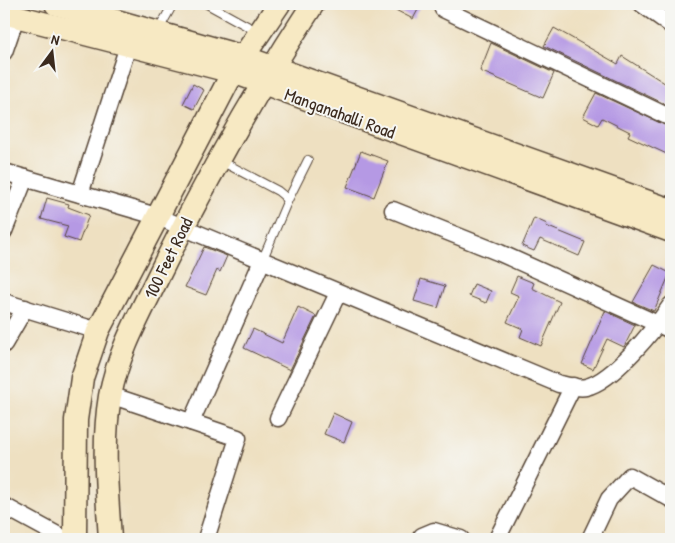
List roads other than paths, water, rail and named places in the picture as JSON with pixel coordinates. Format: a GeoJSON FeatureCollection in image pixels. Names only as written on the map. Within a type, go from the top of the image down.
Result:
{"type":"FeatureCollection","features":[{"type":"Feature","properties":{"kind":"main road","name":"Manganahalli Road"},"geometry":{"type":"LineString","coordinates":[[56,4],[156,32],[671,231]]}},
{"type":"Feature","properties":{"kind":"main road","name":"100 Feet Road"},"geometry":{"type":"LineString","coordinates":[[66,539],[76,420],[82,378],[98,331],[156,216],[238,65],[279,4]]}},
{"type":"Feature","properties":{"kind":"main road","name":"100 Feet Road"},"geometry":{"type":"LineString","coordinates":[[110,539],[105,448],[110,395],[121,353],[181,229],[266,76],[313,4]]}},
{"type":"Feature","properties":{"kind":"main road","name":"Manganahalli Road"},"geometry":{"type":"LineString","coordinates":[[10,15],[128,46],[238,65]]}},
{"type":"Feature","properties":{"kind":"main road","name":"Manganahalli Road"},"geometry":{"type":"LineString","coordinates":[[266,76],[671,210]]}},
{"type":"Feature","properties":{"kind":"street"},"geometry":{"type":"LineString","coordinates":[[642,4],[671,25]]}},
{"type":"Feature","properties":{"kind":"street"},"geometry":{"type":"LineString","coordinates":[[443,9],[671,118]]}},
{"type":"Feature","properties":{"kind":"street"},"geometry":{"type":"LineString","coordinates":[[4,52],[10,15]]}},
{"type":"Feature","properties":{"kind":"street"},"geometry":{"type":"LineString","coordinates":[[80,194],[128,46]]}},
{"type":"Feature","properties":{"kind":"street"},"geometry":{"type":"LineString","coordinates":[[4,172],[156,216],[181,229],[559,384],[584,388],[602,381],[645,340],[664,327],[671,305]]}},
{"type":"Feature","properties":{"kind":"street"},"geometry":{"type":"LineString","coordinates":[[4,231],[25,178]]}},
{"type":"Feature","properties":{"kind":"street"},"geometry":{"type":"LineString","coordinates":[[393,210],[500,253],[664,327]]}},
{"type":"Feature","properties":{"kind":"street"},"geometry":{"type":"LineString","coordinates":[[191,422],[262,261]]}},
{"type":"Feature","properties":{"kind":"street"},"geometry":{"type":"LineString","coordinates":[[278,418],[338,293]]}},
{"type":"Feature","properties":{"kind":"street"},"geometry":{"type":"LineString","coordinates":[[4,302],[98,331]]}},
{"type":"Feature","properties":{"kind":"street"},"geometry":{"type":"LineString","coordinates":[[4,344],[25,308]]}},
{"type":"Feature","properties":{"kind":"street"},"geometry":{"type":"LineString","coordinates":[[497,539],[573,386]]}},
{"type":"Feature","properties":{"kind":"street"},"geometry":{"type":"LineString","coordinates":[[110,395],[238,438],[206,539]]}},
{"type":"Feature","properties":{"kind":"street"},"geometry":{"type":"LineString","coordinates":[[590,539],[609,499],[630,476],[671,499]]}},
{"type":"Feature","properties":{"kind":"street"},"geometry":{"type":"LineString","coordinates":[[4,506],[66,539]]}},
{"type":"Feature","properties":{"kind":"street"},"geometry":{"type":"LineString","coordinates":[[420,539],[422,536],[434,531],[461,539]]}},
{"type":"Feature","properties":{"kind":"lane"},"geometry":{"type":"LineString","coordinates":[[156,32],[173,4]]}},
{"type":"Feature","properties":{"kind":"lane"},"geometry":{"type":"LineString","coordinates":[[207,4],[260,33]]}},
{"type":"Feature","properties":{"kind":"lane"},"geometry":{"type":"LineString","coordinates":[[220,160],[278,191],[284,196],[286,202]]}},
{"type":"Feature","properties":{"kind":"lane"},"geometry":{"type":"LineString","coordinates":[[262,261],[286,202],[308,160]]}}]}
